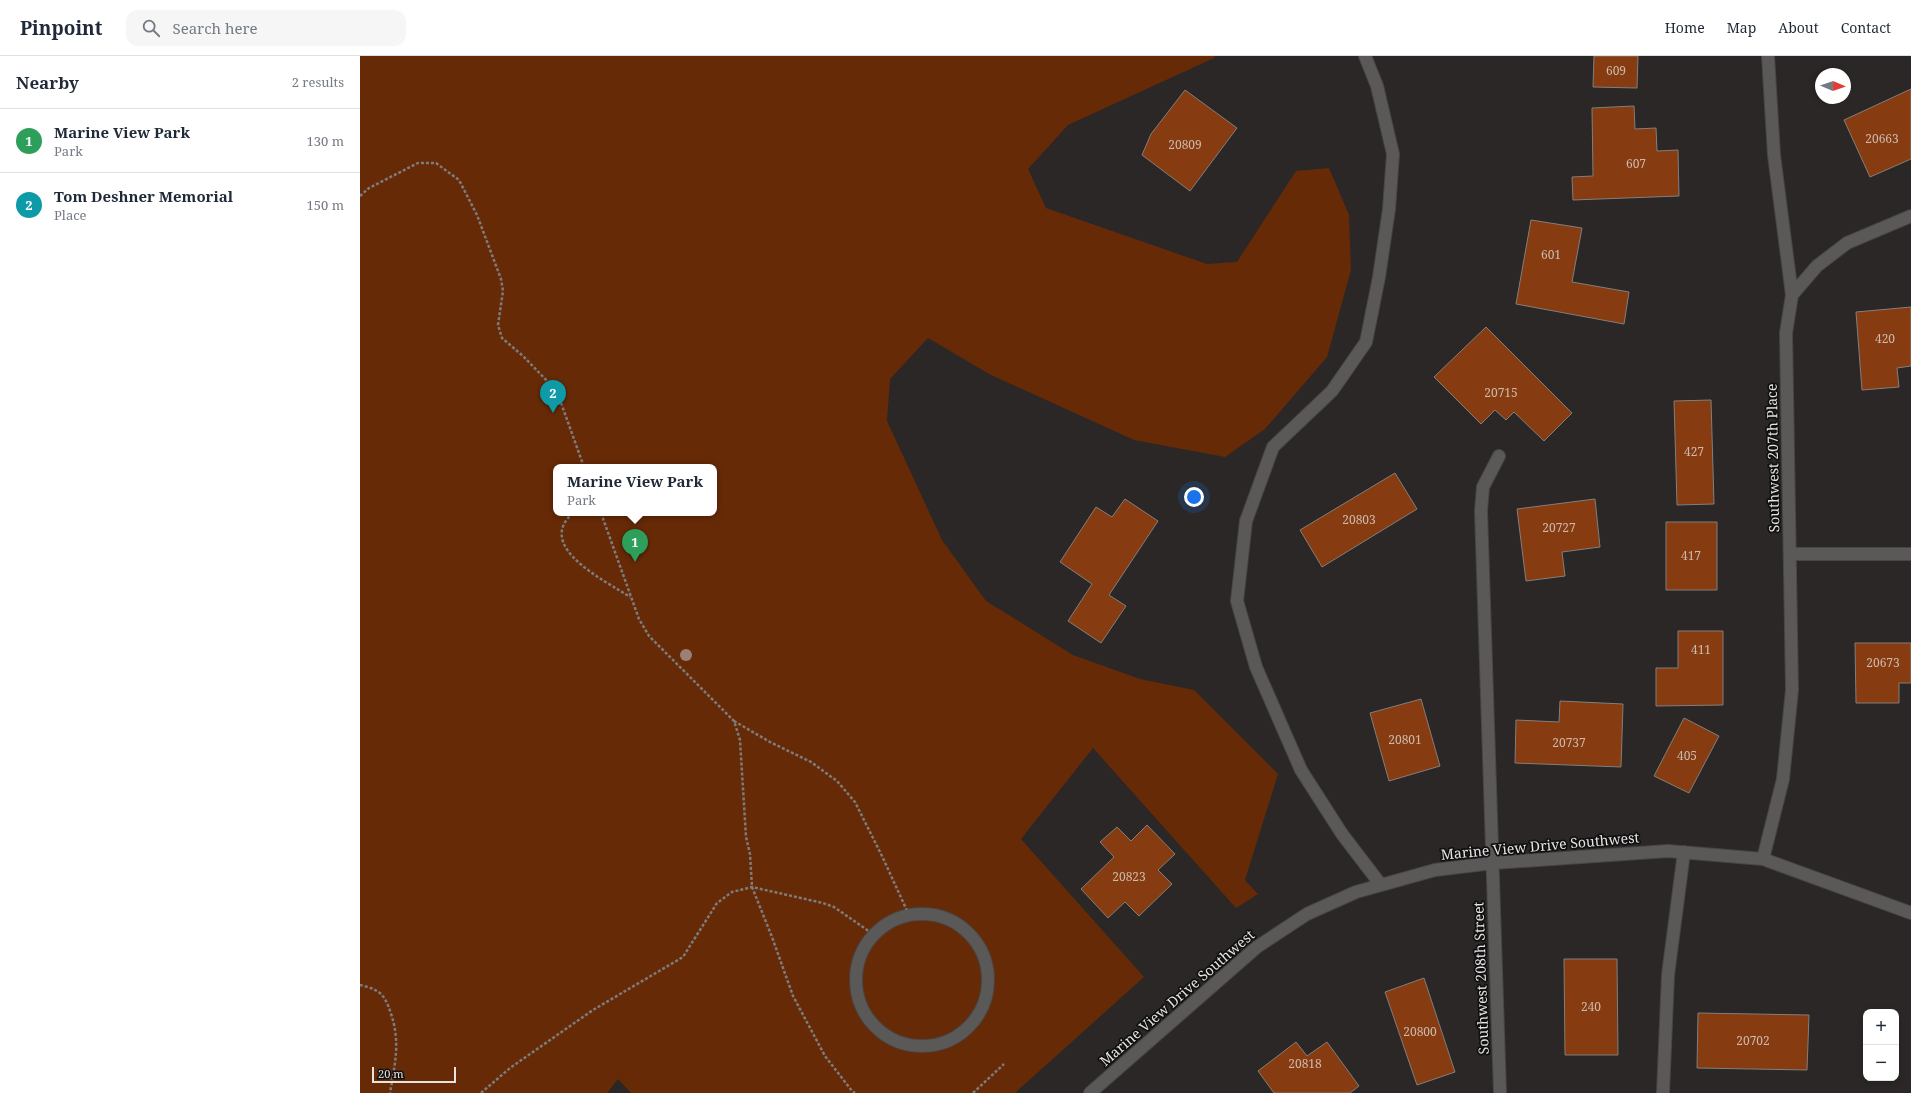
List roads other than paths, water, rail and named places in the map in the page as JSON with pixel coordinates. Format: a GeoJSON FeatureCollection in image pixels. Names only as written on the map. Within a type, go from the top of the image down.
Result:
{"type":"FeatureCollection","features":[{"type":"Feature","properties":{"kind":"street"},"geometry":{"type":"LineString","coordinates":[[1365,56],[1377,86],[1393,154],[1389,209],[1379,278],[1366,342],[1332,391],[1273,447],[1246,521],[1237,601],[1256,667],[1301,770],[1342,834],[1381,885]]}},
{"type":"Feature","properties":{"kind":"street","name":"Southwest 207th Place"},"geometry":{"type":"LineString","coordinates":[[1763,859],[1783,779],[1792,690],[1786,333],[1792,295],[1774,155],[1768,56]]}},
{"type":"Feature","properties":{"kind":"street"},"geometry":{"type":"LineString","coordinates":[[1792,295],[1817,266],[1847,243],[1911,216]]}},
{"type":"Feature","properties":{"kind":"street","name":"Southwest 208th Street"},"geometry":{"type":"LineString","coordinates":[[1499,456],[1483,487],[1481,512],[1500,1093]]}},
{"type":"Feature","properties":{"kind":"street"},"geometry":{"type":"LineString","coordinates":[[1790,554],[1911,554]]}},
{"type":"Feature","properties":{"kind":"street","name":"Marine View Drive Southwest"},"geometry":{"type":"LineString","coordinates":[[1090,1093],[1257,947],[1307,914],[1356,892],[1436,870],[1493,862],[1668,851],[1763,859],[1911,913]]}},
{"type":"Feature","properties":{"kind":"street"},"geometry":{"type":"LineString","coordinates":[[1663,1093],[1668,975],[1684,852]]}},
{"type":"Feature","properties":{"kind":"street"},"geometry":{"type":"LineString","coordinates":[[929,913],[949,919],[968,931],[981,948],[988,968],[988,990],[981,1010],[968,1028],[952,1039],[932,1046],[912,1046],[892,1039],[876,1027],[864,1011],[857,991],[856,971],[862,952],[873,934],[889,922],[909,914],[929,913]]}},
{"type":"Feature","properties":{"kind":"place","name":"Tom Deshner Memorial"},"geometry":{"type":"Point","coordinates":[553,413]}},
{"type":"Feature","properties":{"kind":"place","name":"Marine View Park"},"geometry":{"type":"Point","coordinates":[635,562]}}]}
